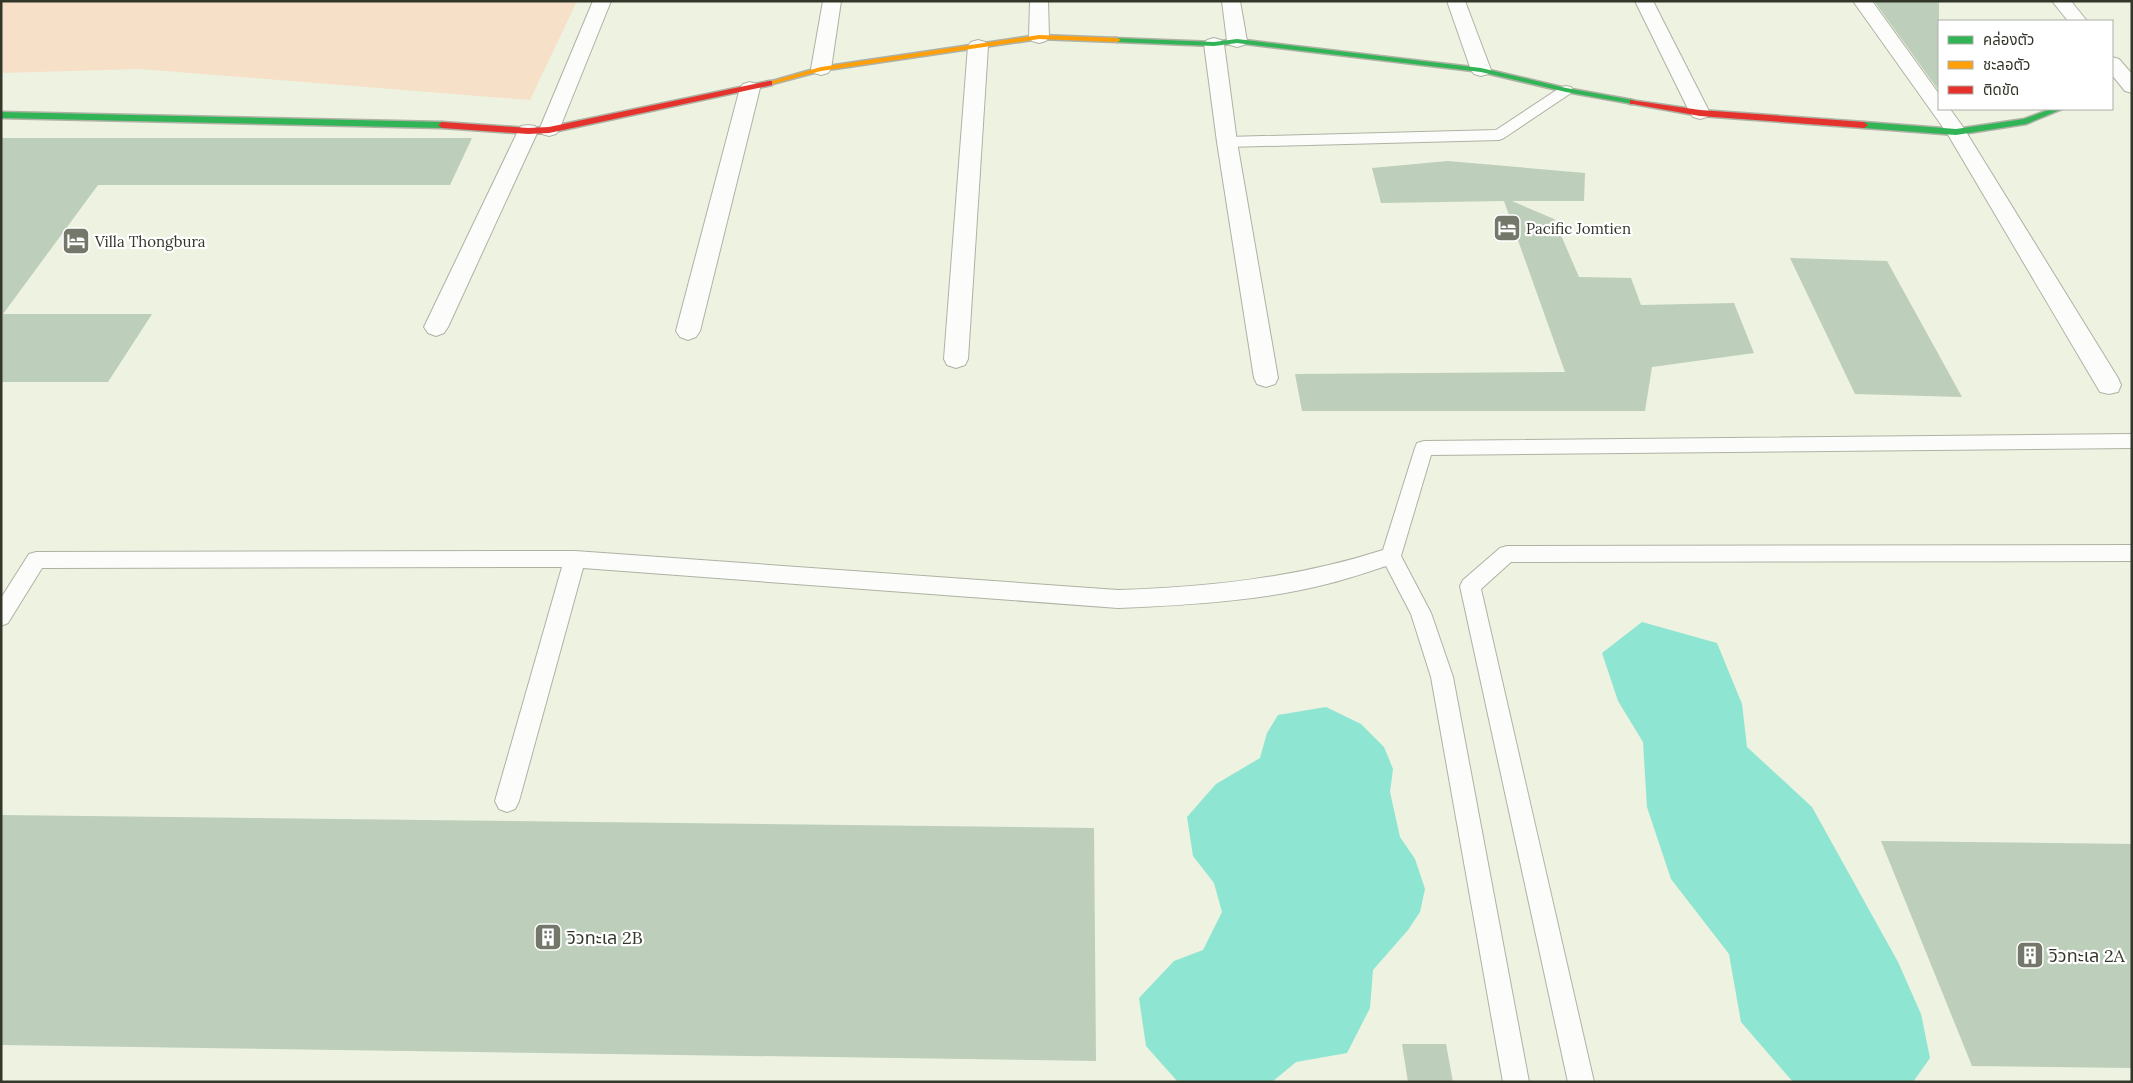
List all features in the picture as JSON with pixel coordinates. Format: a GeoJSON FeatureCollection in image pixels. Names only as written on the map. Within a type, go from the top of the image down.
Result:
{"type":"FeatureCollection","features":[{"type":"Feature","properties":{"kind":"street"},"geometry":{"type":"LineString","coordinates":[[436,327],[538,130],[602,1]]}},
{"type":"Feature","properties":{"kind":"street"},"geometry":{"type":"LineString","coordinates":[[821,69],[832,1]]}},
{"type":"Feature","properties":{"kind":"street"},"geometry":{"type":"LineString","coordinates":[[1039,1],[1039,38]]}},
{"type":"Feature","properties":{"kind":"street"},"geometry":{"type":"LineString","coordinates":[[1231,1],[1236,42]]}},
{"type":"Feature","properties":{"kind":"street"},"geometry":{"type":"LineString","coordinates":[[1456,1],[1482,70]]}},
{"type":"Feature","properties":{"kind":"street"},"geometry":{"type":"LineString","coordinates":[[1644,1],[1700,113]]}},
{"type":"Feature","properties":{"kind":"street"},"geometry":{"type":"LineString","coordinates":[[1862,1],[1938,107]]}},
{"type":"Feature","properties":{"kind":"street"},"geometry":{"type":"LineString","coordinates":[[2061,1],[2077,20]]}},
{"type":"Feature","properties":{"kind":"street"},"geometry":{"type":"LineString","coordinates":[[1,115],[436,125],[538,130],[750,88],[821,69],[1039,38],[1214,44],[1236,42],[1482,70],[1566,90],[1700,113],[1956,132],[2026,121],[2055,110]]}},
{"type":"Feature","properties":{"kind":"street"},"geometry":{"type":"LineString","coordinates":[[1214,44],[1227,142],[1266,378]]}},
{"type":"Feature","properties":{"kind":"street"},"geometry":{"type":"LineString","coordinates":[[956,359],[978,46]]}},
{"type":"Feature","properties":{"kind":"street"},"geometry":{"type":"LineString","coordinates":[[2113,64],[2126,84]]}},
{"type":"Feature","properties":{"kind":"street"},"geometry":{"type":"LineString","coordinates":[[688,331],[750,88]]}},
{"type":"Feature","properties":{"kind":"street"},"geometry":{"type":"LineString","coordinates":[[1940,110],[1956,132],[2109,385]]}},
{"type":"Feature","properties":{"kind":"lane"},"geometry":{"type":"LineString","coordinates":[[1227,142],[1499,135],[1566,90]]}},
{"type":"Feature","properties":{"kind":"lane"},"geometry":{"type":"LineString","coordinates":[[1516,1082],[1442,677],[1422,613],[1391,556],[1424,448],[2132,441]]}},
{"type":"Feature","properties":{"kind":"lane"},"geometry":{"type":"LineString","coordinates":[[1581,1082],[1470,586],[1508,554],[2132,553]]}},
{"type":"Feature","properties":{"kind":"lane"},"geometry":{"type":"LineString","coordinates":[[1,617],[36,560],[575,558],[1118,599],[1185,597],[1257,589],[1322,577],[1391,556]]}},
{"type":"Feature","properties":{"kind":"lane"},"geometry":{"type":"LineString","coordinates":[[507,801],[575,558]]}},
{"type":"Feature","properties":{"kind":"shaded area"},"geometry":{"type":"Polygon","coordinates":[[[1,1],[577,1],[530,100],[140,69],[1,73],[1,1]]]}},
{"type":"Feature","properties":{"kind":"water"},"geometry":{"type":"Polygon","coordinates":[[[1642,622],[1717,643],[1742,704],[1747,747],[1812,807],[1898,962],[1921,1014],[1930,1058],[1913,1082],[1793,1082],[1741,1022],[1729,954],[1671,879],[1647,807],[1643,742],[1618,701],[1602,653],[1642,622]]]}},
{"type":"Feature","properties":{"kind":"water"},"geometry":{"type":"Polygon","coordinates":[[[1326,707],[1361,724],[1384,747],[1393,769],[1390,792],[1400,837],[1415,859],[1425,889],[1420,912],[1408,930],[1373,970],[1370,1008],[1347,1053],[1296,1062],[1272,1082],[1178,1082],[1146,1046],[1139,998],[1174,961],[1203,950],[1222,912],[1214,883],[1193,856],[1187,817],[1216,784],[1260,758],[1267,733],[1278,715],[1326,707]]]}},
{"type":"Feature","properties":{"kind":"building"},"geometry":{"type":"Polygon","coordinates":[[[1874,1],[1939,1],[1938,90],[1874,1]]]}},
{"type":"Feature","properties":{"kind":"building"},"geometry":{"type":"Polygon","coordinates":[[[1,138],[472,138],[450,185],[98,185],[3,314],[152,314],[108,382],[1,382],[1,138]]]}},
{"type":"Feature","properties":{"kind":"building"},"geometry":{"type":"Polygon","coordinates":[[[1448,161],[1585,173],[1584,201],[1512,201],[1554,219],[1579,277],[1631,278],[1641,305],[1734,303],[1754,353],[1652,367],[1645,411],[1302,411],[1295,374],[1565,372],[1504,201],[1381,203],[1372,168],[1448,161]]]}},
{"type":"Feature","properties":{"kind":"building"},"geometry":{"type":"Polygon","coordinates":[[[1790,258],[1887,261],[1962,397],[1855,394],[1790,258]]]}},
{"type":"Feature","properties":{"kind":"building","name":"วิวทะเล 2B"},"geometry":{"type":"Polygon","coordinates":[[[1,815],[1094,828],[1096,1061],[1,1045],[1,815]]]}},
{"type":"Feature","properties":{"kind":"building","name":"วิวทะเล 2A"},"geometry":{"type":"Polygon","coordinates":[[[1881,841],[2132,844],[2132,1068],[1972,1066],[1881,841]]]}},
{"type":"Feature","properties":{"kind":"building"},"geometry":{"type":"Polygon","coordinates":[[[1402,1044],[1446,1044],[1453,1082],[1408,1082],[1402,1044]]]}},
{"type":"Feature","properties":{"kind":"traffic: fast"},"geometry":{"type":"LineString","coordinates":[[1117,40],[1214,44],[1237,41],[1481,70],[1566,90],[1633,102]]}},
{"type":"Feature","properties":{"kind":"traffic: fast"},"geometry":{"type":"LineString","coordinates":[[1864,125],[1956,132],[2026,121],[2055,110]]}},
{"type":"Feature","properties":{"kind":"traffic: fast"},"geometry":{"type":"LineString","coordinates":[[1,115],[442,125]]}},
{"type":"Feature","properties":{"kind":"traffic: slow"},"geometry":{"type":"LineString","coordinates":[[769,83],[821,69],[1039,37],[1117,40]]}},
{"type":"Feature","properties":{"kind":"traffic: jam"},"geometry":{"type":"LineString","coordinates":[[442,125],[528,131],[549,130],[769,83]]}},
{"type":"Feature","properties":{"kind":"traffic: jam"},"geometry":{"type":"LineString","coordinates":[[1633,102],[1700,113],[1864,125]]}},
{"type":"Feature","properties":{"kind":"place","name":"Pacific Jomtien"},"geometry":{"type":"Point","coordinates":[1507,228]}},
{"type":"Feature","properties":{"kind":"place","name":"Villa Thongbura"},"geometry":{"type":"Point","coordinates":[76,241]}},
{"type":"Feature","properties":{"kind":"place","name":"วิวทะเล 2B"},"geometry":{"type":"Point","coordinates":[548,937]}},
{"type":"Feature","properties":{"kind":"place","name":"วิวทะเล 2A"},"geometry":{"type":"Point","coordinates":[2030,955]}}]}
